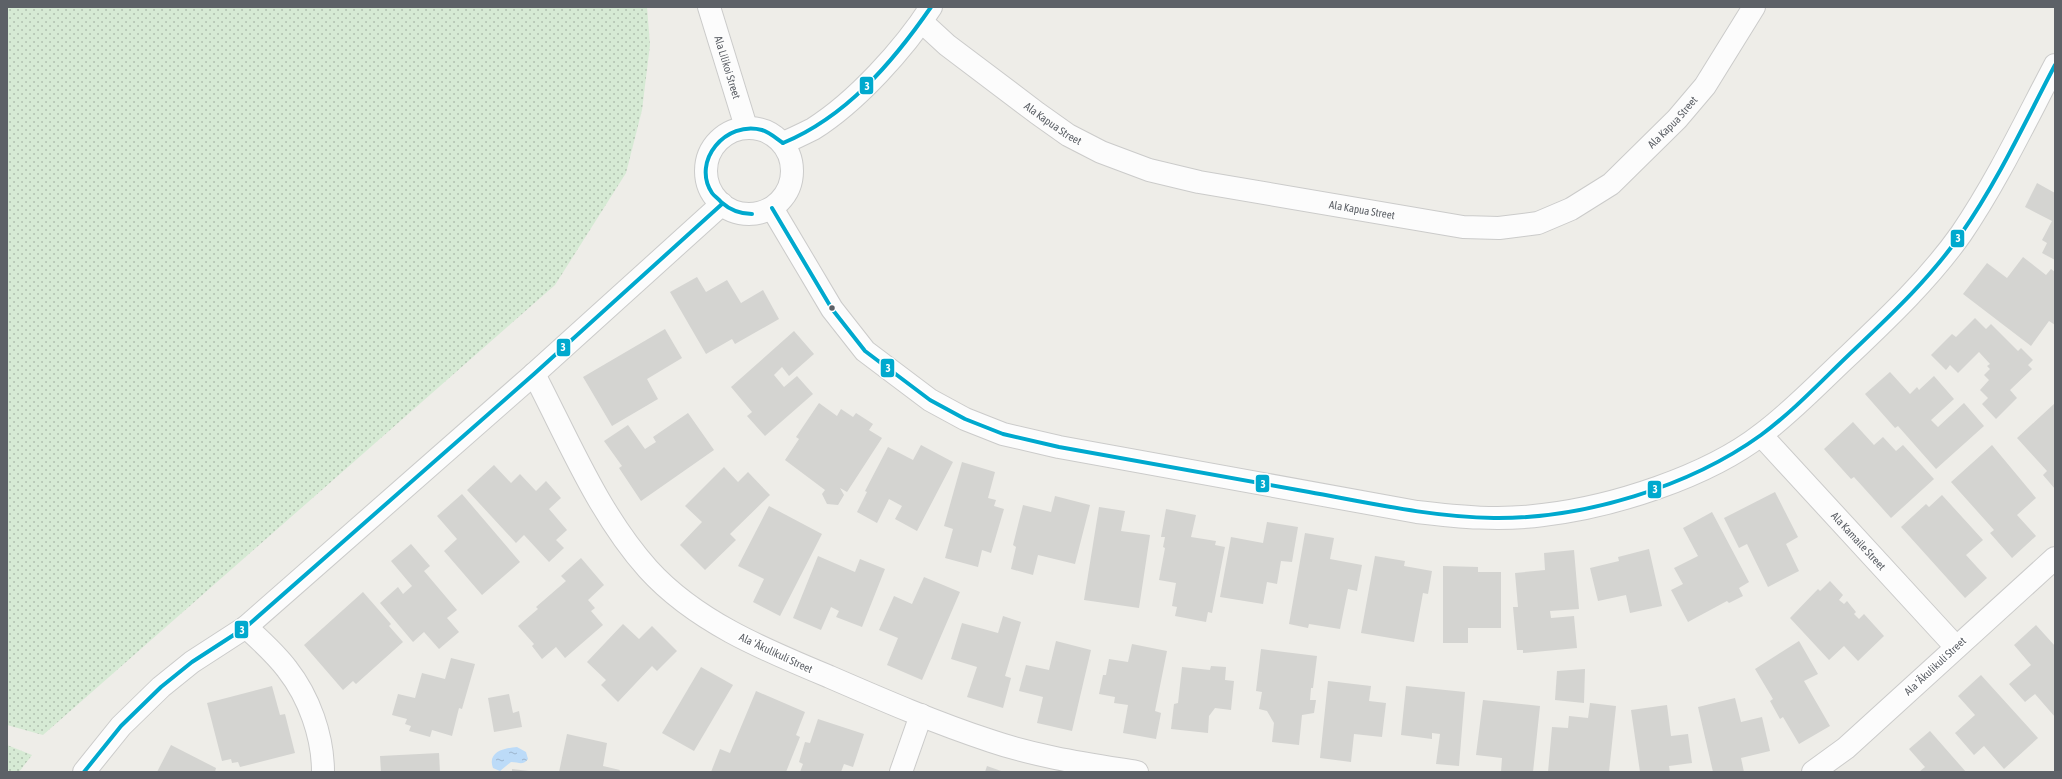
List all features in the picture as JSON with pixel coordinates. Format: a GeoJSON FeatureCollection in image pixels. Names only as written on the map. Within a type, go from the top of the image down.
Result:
{"type":"FeatureCollection","features":[{"type":"Feature","properties":{"kind":"street","name":"Ala Lilikoi Street"},"geometry":{"type":"LineString","coordinates":[[709,7],[746,128]]}},
{"type":"Feature","properties":{"kind":"street","name":"Ala Kapua Street"},"geometry":{"type":"LineString","coordinates":[[926,14],[947,45],[1068,135],[1101,152],[1150,170],[1199,182],[1463,227],[1499,228],[1538,223],[1571,209],[1611,184],[1677,119],[1706,86],[1754,7]]}},
{"type":"Feature","properties":{"kind":"street"},"geometry":{"type":"LineString","coordinates":[[783,143],[814,128],[846,104],[889,62],[926,14]]}},
{"type":"Feature","properties":{"kind":"street"},"geometry":{"type":"LineString","coordinates":[[772,208],[832,309],[866,351],[930,400],[965,419],[1003,434],[1032,442],[1417,512],[1464,518],[1543,516],[1628,497],[1671,482],[1718,461],[1761,435],[1786,414],[1893,313],[1928,276],[1960,234],[1988,192],[2055,65]]}},
{"type":"Feature","properties":{"kind":"street"},"geometry":{"type":"LineString","coordinates":[[746,128],[760,128],[772,134],[783,143],[790,156],[793,170],[790,185],[783,198],[772,208],[760,213],[746,214],[733,211],[722,204],[712,192],[707,179],[707,164],[711,151],[720,139],[732,131],[746,128]]}},
{"type":"Feature","properties":{"kind":"street"},"geometry":{"type":"LineString","coordinates":[[84,772],[140,706],[192,662],[246,627],[534,374],[722,204]]}},
{"type":"Feature","properties":{"kind":"street","name":"Ala ʻĀkulikuli Street"},"geometry":{"type":"LineString","coordinates":[[534,374],[603,506],[648,569],[686,603],[730,632],[774,654],[921,716],[992,742],[1066,761],[1137,772]]}},
{"type":"Feature","properties":{"kind":"street","name":"Ala Kamaile Street"},"geometry":{"type":"LineString","coordinates":[[1761,435],[1956,646]]}},
{"type":"Feature","properties":{"kind":"street","name":"Ala ʻĀkulikuli Street"},"geometry":{"type":"LineString","coordinates":[[1813,772],[1846,748],[1956,646],[2055,558]]}},
{"type":"Feature","properties":{"kind":"street"},"geometry":{"type":"LineString","coordinates":[[246,627],[287,668],[305,696],[319,739],[323,772]]}},
{"type":"Feature","properties":{"kind":"street"},"geometry":{"type":"LineString","coordinates":[[901,772],[921,716]]}},
{"type":"Feature","properties":{"kind":"green space"},"geometry":{"type":"Polygon","coordinates":[[[7,7],[647,7],[650,45],[642,110],[626,173],[555,285],[43,735],[7,725],[7,7]]]}},
{"type":"Feature","properties":{"kind":"green space"},"geometry":{"type":"Polygon","coordinates":[[[7,745],[32,755],[19,772],[7,772],[7,745]]]}},
{"type":"Feature","properties":{"kind":"water"},"geometry":{"type":"Polygon","coordinates":[[[517,747],[526,752],[528,759],[526,761],[523,763],[511,762],[500,771],[493,768],[492,758],[498,752],[507,748],[517,747]]]}},
{"type":"Feature","properties":{"kind":"building"},"geometry":{"type":"Polygon","coordinates":[[[2037,183],[2055,193],[2055,260],[2042,253],[2047,243],[2042,240],[2052,221],[2025,207],[2037,183]]]}},
{"type":"Feature","properties":{"kind":"building"},"geometry":{"type":"Polygon","coordinates":[[[2023,257],[2046,275],[2051,269],[2055,272],[2055,325],[2049,321],[2031,346],[1963,294],[1987,263],[2007,278],[2023,257]]]}},
{"type":"Feature","properties":{"kind":"building"},"geometry":{"type":"Polygon","coordinates":[[[697,277],[706,292],[727,280],[741,303],[763,290],[779,319],[735,344],[732,339],[706,354],[670,292],[697,277]]]}},
{"type":"Feature","properties":{"kind":"building"},"geometry":{"type":"Polygon","coordinates":[[[1975,318],[1986,329],[1991,324],[2018,351],[2021,348],[2033,360],[2028,365],[2032,369],[2010,390],[2017,398],[1996,419],[1982,404],[1988,398],[1980,390],[1989,380],[1984,375],[1990,369],[1987,366],[1990,364],[1979,352],[1958,373],[1950,365],[1946,370],[1931,355],[1952,334],[1956,337],[1975,318]]]}},
{"type":"Feature","properties":{"kind":"building"},"geometry":{"type":"Polygon","coordinates":[[[665,329],[682,358],[647,379],[658,399],[612,426],[583,377],[665,329]]]}},
{"type":"Feature","properties":{"kind":"building"},"geometry":{"type":"Polygon","coordinates":[[[794,331],[814,354],[789,376],[782,367],[774,375],[784,387],[797,376],[813,394],[765,436],[747,416],[752,412],[731,387],[794,331]]]}},
{"type":"Feature","properties":{"kind":"building"},"geometry":{"type":"Polygon","coordinates":[[[1890,372],[1910,394],[1917,387],[1919,390],[1934,376],[1954,399],[1931,420],[1938,427],[1964,403],[1984,426],[1936,469],[1898,426],[1895,428],[1865,394],[1890,372]]]}},
{"type":"Feature","properties":{"kind":"building"},"geometry":{"type":"Polygon","coordinates":[[[819,403],[837,416],[841,409],[853,417],[856,413],[873,424],[869,430],[882,438],[847,492],[840,488],[844,495],[838,505],[827,504],[822,494],[825,490],[785,460],[799,439],[796,437],[819,403]]]}},
{"type":"Feature","properties":{"kind":"building"},"geometry":{"type":"Polygon","coordinates":[[[2055,403],[2055,489],[2043,475],[2047,471],[2017,438],[2055,403]]]}},
{"type":"Feature","properties":{"kind":"building"},"geometry":{"type":"Polygon","coordinates":[[[688,413],[714,450],[641,501],[619,468],[622,466],[604,441],[628,425],[645,449],[656,442],[653,437],[688,413]]]}},
{"type":"Feature","properties":{"kind":"building"},"geometry":{"type":"Polygon","coordinates":[[[1853,422],[1874,445],[1883,437],[1896,451],[1903,445],[1934,479],[1891,518],[1854,477],[1851,479],[1824,449],[1853,422]]]}},
{"type":"Feature","properties":{"kind":"building"},"geometry":{"type":"Polygon","coordinates":[[[921,445],[953,462],[917,531],[895,519],[902,506],[889,499],[877,523],[857,512],[867,492],[865,491],[888,447],[913,460],[921,445]]]}},
{"type":"Feature","properties":{"kind":"building"},"geometry":{"type":"Polygon","coordinates":[[[1992,445],[2036,498],[2017,515],[2036,536],[2012,558],[1990,533],[1994,530],[1951,482],[1992,445]]]}},
{"type":"Feature","properties":{"kind":"building"},"geometry":{"type":"Polygon","coordinates":[[[962,462],[995,472],[988,498],[996,500],[994,506],[1004,509],[991,553],[982,550],[978,567],[945,558],[953,529],[944,526],[962,462]]]}},
{"type":"Feature","properties":{"kind":"building"},"geometry":{"type":"Polygon","coordinates":[[[494,465],[511,483],[520,474],[536,491],[546,481],[561,498],[549,509],[567,530],[556,540],[564,548],[549,562],[524,535],[516,543],[467,490],[494,465]]]}},
{"type":"Feature","properties":{"kind":"building"},"geometry":{"type":"Polygon","coordinates":[[[724,467],[738,482],[748,472],[770,495],[730,534],[736,540],[705,570],[680,545],[702,522],[685,506],[724,467]]]}},
{"type":"Feature","properties":{"kind":"building"},"geometry":{"type":"Polygon","coordinates":[[[1775,492],[1798,537],[1786,544],[1799,571],[1768,587],[1747,544],[1739,548],[1724,518],[1775,492]]]}},
{"type":"Feature","properties":{"kind":"building"},"geometry":{"type":"Polygon","coordinates":[[[462,494],[520,562],[482,595],[444,551],[457,539],[437,516],[462,494]]]}},
{"type":"Feature","properties":{"kind":"building"},"geometry":{"type":"Polygon","coordinates":[[[1942,495],[1983,540],[1966,555],[1987,578],[1965,598],[1901,527],[1926,504],[1929,507],[1942,495]]]}},
{"type":"Feature","properties":{"kind":"building"},"geometry":{"type":"Polygon","coordinates":[[[1055,496],[1090,505],[1075,564],[1038,555],[1033,575],[1011,569],[1016,547],[1013,545],[1023,505],[1051,512],[1055,496]]]}},
{"type":"Feature","properties":{"kind":"building"},"geometry":{"type":"Polygon","coordinates":[[[769,506],[822,534],[780,616],[753,602],[764,579],[738,566],[769,506]]]}},
{"type":"Feature","properties":{"kind":"building"},"geometry":{"type":"Polygon","coordinates":[[[1099,507],[1125,511],[1121,531],[1150,535],[1139,608],[1084,600],[1099,507]]]}},
{"type":"Feature","properties":{"kind":"building"},"geometry":{"type":"Polygon","coordinates":[[[1166,509],[1196,515],[1191,537],[1216,541],[1215,545],[1225,547],[1212,613],[1208,612],[1206,622],[1175,616],[1177,607],[1172,606],[1176,583],[1159,580],[1165,548],[1163,547],[1165,537],[1161,537],[1166,509]]]}},
{"type":"Feature","properties":{"kind":"building"},"geometry":{"type":"Polygon","coordinates":[[[1712,512],[1749,582],[1739,588],[1743,596],[1729,603],[1727,601],[1688,622],[1671,590],[1683,584],[1674,568],[1698,556],[1683,528],[1712,512]]]}},
{"type":"Feature","properties":{"kind":"building"},"geometry":{"type":"Polygon","coordinates":[[[1267,522],[1298,527],[1292,562],[1281,561],[1277,584],[1267,582],[1263,604],[1220,597],[1231,537],[1263,543],[1267,522]]]}},
{"type":"Feature","properties":{"kind":"building"},"geometry":{"type":"Polygon","coordinates":[[[1305,533],[1334,538],[1330,559],[1362,565],[1357,591],[1348,589],[1340,629],[1309,624],[1308,628],[1289,624],[1305,533]]]}},
{"type":"Feature","properties":{"kind":"building"},"geometry":{"type":"Polygon","coordinates":[[[411,544],[430,566],[424,571],[457,610],[447,618],[459,632],[439,649],[424,632],[413,642],[380,603],[398,587],[403,594],[412,586],[391,561],[411,544]]]}},
{"type":"Feature","properties":{"kind":"building"},"geometry":{"type":"Polygon","coordinates":[[[1649,549],[1662,606],[1630,613],[1626,595],[1598,601],[1590,568],[1619,561],[1618,557],[1649,549]]]}},
{"type":"Feature","properties":{"kind":"building"},"geometry":{"type":"Polygon","coordinates":[[[1574,550],[1579,609],[1550,611],[1551,618],[1574,616],[1577,648],[1523,653],[1523,650],[1517,650],[1513,607],[1518,607],[1515,573],[1545,570],[1544,553],[1574,550]]]}},
{"type":"Feature","properties":{"kind":"building"},"geometry":{"type":"Polygon","coordinates":[[[818,556],[855,572],[860,559],[885,569],[862,627],[836,617],[839,611],[831,607],[821,630],[793,618],[818,556]]]}},
{"type":"Feature","properties":{"kind":"building"},"geometry":{"type":"Polygon","coordinates":[[[1375,556],[1405,561],[1404,566],[1432,571],[1428,594],[1423,593],[1414,642],[1361,633],[1375,556]]]}},
{"type":"Feature","properties":{"kind":"building"},"geometry":{"type":"Polygon","coordinates":[[[581,558],[604,585],[588,600],[595,608],[591,611],[603,625],[565,658],[556,647],[542,659],[532,646],[534,644],[518,626],[538,609],[536,607],[566,581],[561,576],[581,558]]]}},
{"type":"Feature","properties":{"kind":"building"},"geometry":{"type":"Polygon","coordinates":[[[1443,566],[1478,567],[1478,572],[1501,572],[1501,628],[1468,628],[1468,643],[1443,643],[1443,566]]]}},
{"type":"Feature","properties":{"kind":"building"},"geometry":{"type":"Polygon","coordinates":[[[924,577],[960,592],[922,680],[887,665],[898,638],[879,630],[894,596],[912,604],[924,577]]]}},
{"type":"Feature","properties":{"kind":"building"},"geometry":{"type":"Polygon","coordinates":[[[1830,581],[1843,595],[1839,600],[1844,604],[1847,601],[1856,612],[1854,614],[1859,619],[1864,614],[1884,636],[1858,661],[1844,646],[1829,660],[1790,618],[1818,589],[1820,591],[1830,581]]]}},
{"type":"Feature","properties":{"kind":"building"},"geometry":{"type":"Polygon","coordinates":[[[363,592],[391,624],[389,626],[403,642],[356,684],[353,681],[343,690],[304,645],[363,592]]]}},
{"type":"Feature","properties":{"kind":"building"},"geometry":{"type":"Polygon","coordinates":[[[1003,616],[1021,622],[1005,676],[1011,678],[1003,708],[967,697],[977,667],[951,659],[962,623],[998,633],[1003,616]]]}},
{"type":"Feature","properties":{"kind":"building"},"geometry":{"type":"Polygon","coordinates":[[[623,624],[639,639],[652,626],[677,651],[657,671],[652,666],[618,702],[601,685],[606,680],[587,662],[623,624]]]}},
{"type":"Feature","properties":{"kind":"building"},"geometry":{"type":"Polygon","coordinates":[[[2036,625],[2055,646],[2055,717],[2035,694],[2025,702],[2009,684],[2031,665],[2014,645],[2036,625]]]}},
{"type":"Feature","properties":{"kind":"building"},"geometry":{"type":"Polygon","coordinates":[[[1056,641],[1091,650],[1072,731],[1037,723],[1043,697],[1019,691],[1026,665],[1049,670],[1056,641]]]}},
{"type":"Feature","properties":{"kind":"building"},"geometry":{"type":"Polygon","coordinates":[[[1799,641],[1818,674],[1804,681],[1830,726],[1799,744],[1783,717],[1780,719],[1770,701],[1773,699],[1755,669],[1799,641]]]}},
{"type":"Feature","properties":{"kind":"building"},"geometry":{"type":"Polygon","coordinates":[[[1132,644],[1167,651],[1155,711],[1161,713],[1156,739],[1123,733],[1128,705],[1114,703],[1115,697],[1099,694],[1103,675],[1106,675],[1109,659],[1128,662],[1132,644]]]}},
{"type":"Feature","properties":{"kind":"building"},"geometry":{"type":"Polygon","coordinates":[[[1261,649],[1317,656],[1310,700],[1316,700],[1314,713],[1302,715],[1299,745],[1272,742],[1274,723],[1267,711],[1259,709],[1262,692],[1256,691],[1261,649]]]}},
{"type":"Feature","properties":{"kind":"building"},"geometry":{"type":"Polygon","coordinates":[[[451,658],[475,664],[462,709],[459,708],[452,736],[432,730],[430,737],[409,731],[411,726],[405,724],[407,719],[392,715],[398,694],[415,698],[422,673],[445,679],[451,658]]]}},
{"type":"Feature","properties":{"kind":"building"},"geometry":{"type":"Polygon","coordinates":[[[1211,666],[1226,667],[1225,680],[1234,681],[1231,710],[1215,708],[1209,716],[1208,733],[1171,729],[1174,704],[1178,703],[1182,667],[1210,670],[1211,666]]]}},
{"type":"Feature","properties":{"kind":"building"},"geometry":{"type":"Polygon","coordinates":[[[701,667],[733,685],[694,751],[662,733],[701,667]]]}},
{"type":"Feature","properties":{"kind":"building"},"geometry":{"type":"Polygon","coordinates":[[[1585,669],[1584,703],[1555,700],[1557,671],[1585,669]]]}},
{"type":"Feature","properties":{"kind":"building"},"geometry":{"type":"Polygon","coordinates":[[[1981,675],[2038,738],[2004,769],[1984,746],[1974,755],[1955,733],[1975,715],[1958,696],[1981,675]]]}},
{"type":"Feature","properties":{"kind":"building"},"geometry":{"type":"Polygon","coordinates":[[[1328,681],[1371,686],[1369,701],[1386,703],[1382,737],[1354,734],[1351,762],[1320,758],[1328,681]]]}},
{"type":"Feature","properties":{"kind":"building"},"geometry":{"type":"Polygon","coordinates":[[[272,686],[280,715],[285,714],[295,753],[240,767],[238,762],[232,763],[231,759],[222,761],[207,703],[272,686]]]}},
{"type":"Feature","properties":{"kind":"building"},"geometry":{"type":"Polygon","coordinates":[[[1406,686],[1465,692],[1459,766],[1436,764],[1440,734],[1432,733],[1432,739],[1401,735],[1406,686]]]}},
{"type":"Feature","properties":{"kind":"building"},"geometry":{"type":"Polygon","coordinates":[[[756,691],[805,712],[796,735],[800,737],[786,772],[711,772],[720,749],[730,753],[756,691]]]}},
{"type":"Feature","properties":{"kind":"building"},"geometry":{"type":"Polygon","coordinates":[[[509,694],[513,713],[519,711],[522,727],[494,732],[488,698],[509,694]]]}},
{"type":"Feature","properties":{"kind":"building"},"geometry":{"type":"Polygon","coordinates":[[[1735,698],[1741,722],[1762,717],[1770,751],[1741,758],[1744,772],[1713,772],[1698,707],[1735,698]]]}},
{"type":"Feature","properties":{"kind":"building"},"geometry":{"type":"Polygon","coordinates":[[[1483,700],[1540,706],[1533,772],[1501,772],[1502,758],[1476,755],[1483,700]]]}},
{"type":"Feature","properties":{"kind":"building"},"geometry":{"type":"Polygon","coordinates":[[[1590,703],[1616,706],[1609,772],[1548,772],[1552,727],[1568,728],[1569,716],[1588,718],[1590,703]]]}},
{"type":"Feature","properties":{"kind":"building"},"geometry":{"type":"Polygon","coordinates":[[[1667,705],[1671,736],[1688,734],[1692,763],[1669,766],[1670,772],[1640,772],[1631,710],[1667,705]]]}},
{"type":"Feature","properties":{"kind":"building"},"geometry":{"type":"Polygon","coordinates":[[[818,719],[864,734],[853,767],[844,764],[841,772],[800,772],[803,764],[799,762],[805,742],[810,743],[818,719]]]}},
{"type":"Feature","properties":{"kind":"building"},"geometry":{"type":"Polygon","coordinates":[[[1930,731],[1966,772],[1919,772],[1925,767],[1909,749],[1930,731]]]}},
{"type":"Feature","properties":{"kind":"building"},"geometry":{"type":"Polygon","coordinates":[[[567,734],[607,743],[603,766],[620,770],[619,772],[559,772],[567,734]]]}},
{"type":"Feature","properties":{"kind":"building"},"geometry":{"type":"Polygon","coordinates":[[[171,745],[216,768],[215,772],[157,772],[171,745]]]}},
{"type":"Feature","properties":{"kind":"building"},"geometry":{"type":"Polygon","coordinates":[[[439,753],[440,772],[381,772],[380,756],[439,753]]]}},
{"type":"Feature","properties":{"kind":"building"},"geometry":{"type":"Polygon","coordinates":[[[987,766],[1004,772],[985,772],[987,766]]]}},
{"type":"Feature","properties":{"kind":"building"},"geometry":{"type":"Polygon","coordinates":[[[512,769],[529,771],[529,772],[512,772],[512,769]]]}},
{"type":"Feature","properties":{"kind":"transit line","name":"3"},"geometry":{"type":"LineString","coordinates":[[783,143],[806,132],[827,119],[866,86],[901,48],[931,7]]}},
{"type":"Feature","properties":{"kind":"transit line","name":"3"},"geometry":{"type":"LineString","coordinates":[[772,208],[832,309],[865,351],[930,400],[965,419],[1003,434],[1059,447],[1378,505],[1470,517],[1528,517],[1563,513],[1599,506],[1668,484],[1733,454],[1761,435],[1786,415],[1897,308],[1924,280],[1949,250],[1987,193],[2022,130],[2055,65]]}},
{"type":"Feature","properties":{"kind":"transit line","name":"3"},"geometry":{"type":"LineString","coordinates":[[752,214],[739,212],[728,207],[712,193],[707,181],[706,168],[709,156],[725,137],[736,131],[749,129],[762,130],[783,143]]}},
{"type":"Feature","properties":{"kind":"transit line","name":"3"},"geometry":{"type":"LineString","coordinates":[[84,772],[121,726],[161,687],[192,662],[246,627],[534,374],[722,204]]}}]}
